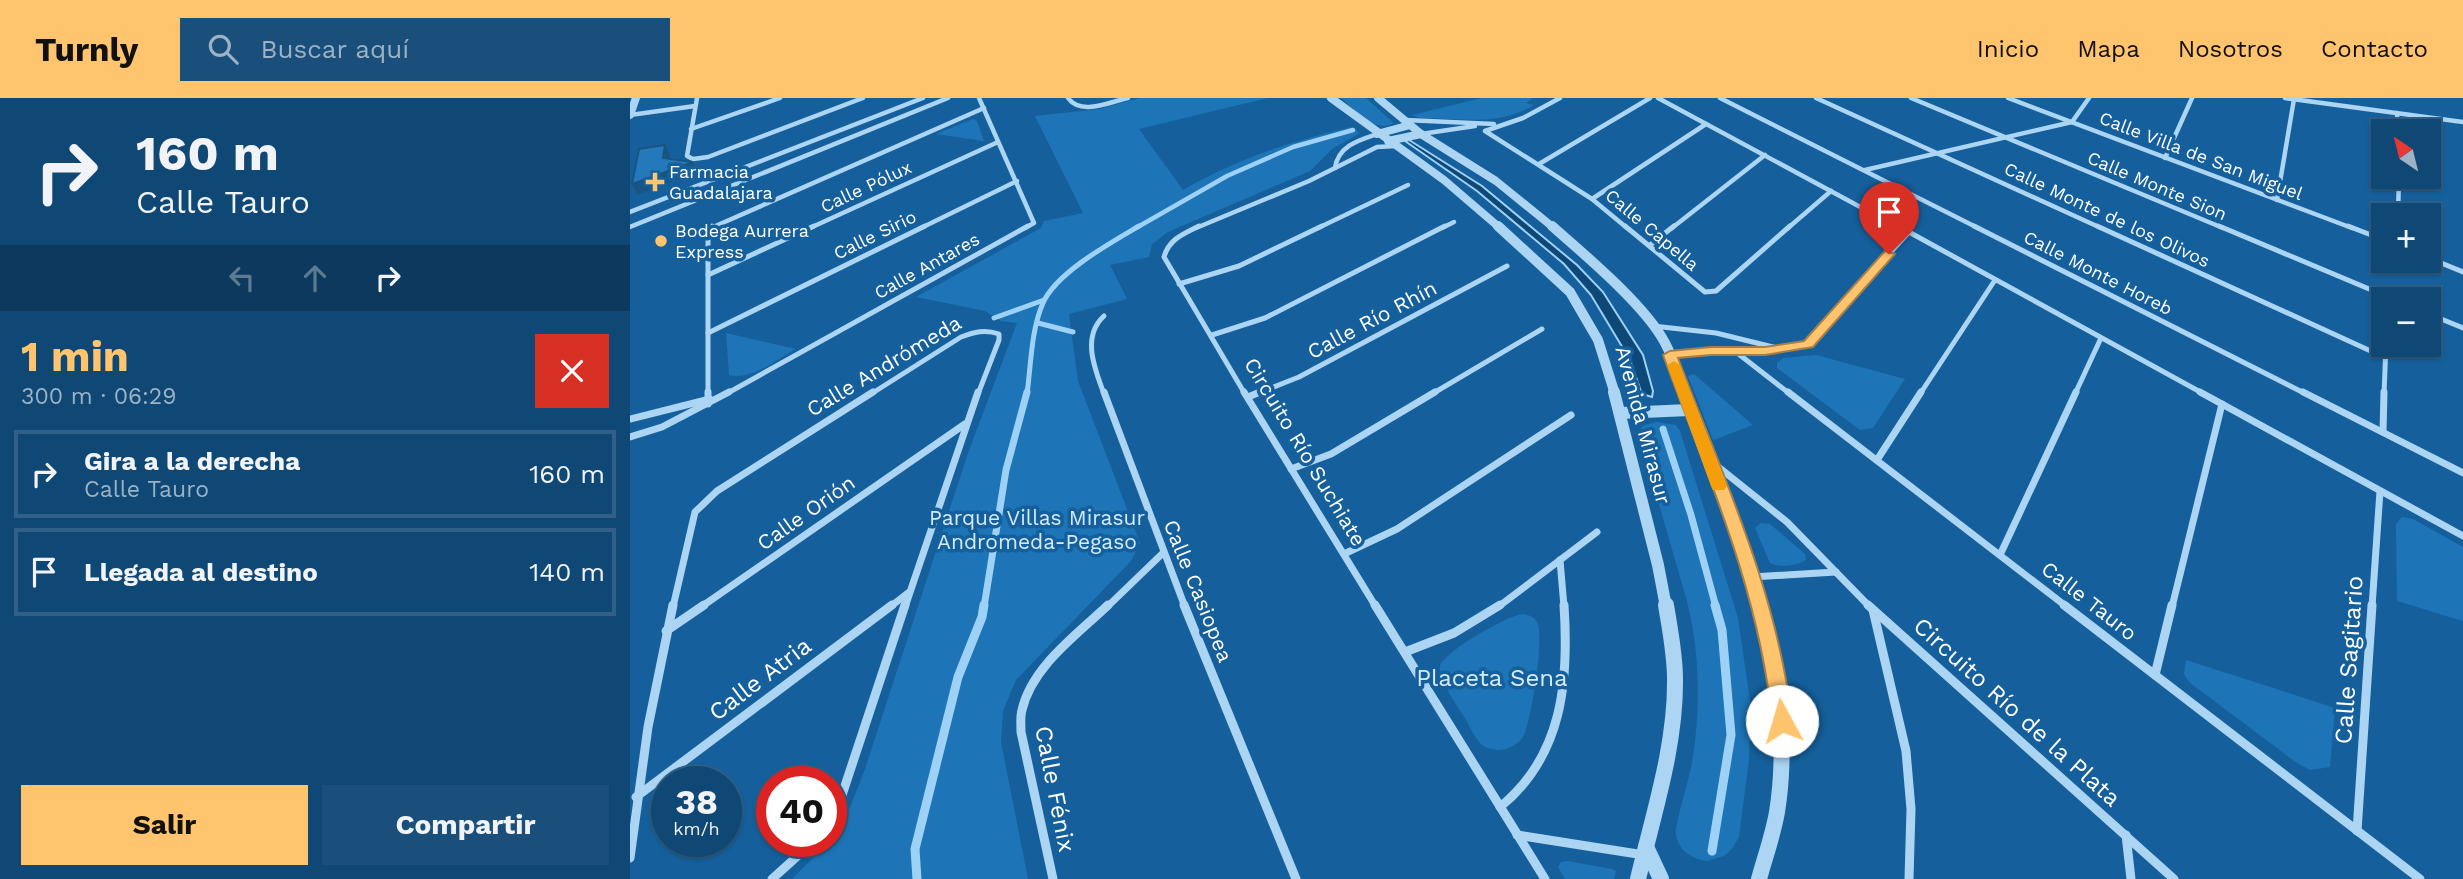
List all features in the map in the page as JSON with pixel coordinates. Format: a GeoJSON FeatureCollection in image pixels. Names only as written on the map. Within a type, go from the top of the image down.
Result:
{"type":"FeatureCollection","features":[{"type":"Feature","properties":{"kind":"street"},"geometry":{"type":"LineString","coordinates":[[636,98],[630,117],[694,109]]}},
{"type":"Feature","properties":{"kind":"street"},"geometry":{"type":"LineString","coordinates":[[697,98],[687,156],[698,159],[863,98]]}},
{"type":"Feature","properties":{"kind":"street"},"geometry":{"type":"LineString","coordinates":[[691,129],[780,98]]}},
{"type":"Feature","properties":{"kind":"street"},"geometry":{"type":"LineString","coordinates":[[630,227],[948,98]]}},
{"type":"Feature","properties":{"kind":"street","name":"Calle Antares"},"geometry":{"type":"LineString","coordinates":[[630,437],[670,423],[724,395],[1030,227],[1034,220],[979,98]]}},
{"type":"Feature","properties":{"kind":"street"},"geometry":{"type":"LineString","coordinates":[[1068,98],[1074,106],[1082,108],[1128,98]]}},
{"type":"Feature","properties":{"kind":"street","name":"Avenida Mirasur"},"geometry":{"type":"LineString","coordinates":[[1331,98],[1377,134],[1444,180],[1540,262],[1570,292],[1598,340],[1621,413],[1658,565],[1673,645],[1675,681],[1672,717],[1637,879]]}},
{"type":"Feature","properties":{"kind":"street","name":"Avenida Mirasur"},"geometry":{"type":"LineString","coordinates":[[1378,98],[1425,137],[1496,181],[1553,227],[1604,273],[1656,329],[1670,355],[1752,577],[1777,670],[1782,721],[1778,803],[1772,836],[1759,879]]}},
{"type":"Feature","properties":{"kind":"street"},"geometry":{"type":"LineString","coordinates":[[1425,137],[1446,130],[1470,126],[1493,127],[1508,123],[1560,98]]}},
{"type":"Feature","properties":{"kind":"street"},"geometry":{"type":"LineString","coordinates":[[1539,164],[1650,98]]}},
{"type":"Feature","properties":{"kind":"street"},"geometry":{"type":"LineString","coordinates":[[1658,98],[1864,209]]}},
{"type":"Feature","properties":{"kind":"street","name":"Calle Monte Horeb"},"geometry":{"type":"LineString","coordinates":[[1720,98],[2463,473]]}},
{"type":"Feature","properties":{"kind":"street","name":"Calle Monte de los Olivos"},"geometry":{"type":"LineString","coordinates":[[1816,98],[2386,358]]}},
{"type":"Feature","properties":{"kind":"street","name":"Calle Monte Sion"},"geometry":{"type":"LineString","coordinates":[[1911,98],[2371,291]]}},
{"type":"Feature","properties":{"kind":"street","name":"Calle Villa de San Miguel"},"geometry":{"type":"LineString","coordinates":[[2008,98],[2371,235]]}},
{"type":"Feature","properties":{"kind":"street"},"geometry":{"type":"LineString","coordinates":[[1865,170],[2072,122],[2089,98]]}},
{"type":"Feature","properties":{"kind":"street"},"geometry":{"type":"LineString","coordinates":[[2165,158],[2192,98]]}},
{"type":"Feature","properties":{"kind":"street"},"geometry":{"type":"LineString","coordinates":[[2285,98],[2463,122]]}},
{"type":"Feature","properties":{"kind":"street"},"geometry":{"type":"LineString","coordinates":[[630,212],[920,99],[937,102]]}},
{"type":"Feature","properties":{"kind":"street"},"geometry":{"type":"LineString","coordinates":[[2277,200],[2294,99]]}},
{"type":"Feature","properties":{"kind":"street"},"geometry":{"type":"LineString","coordinates":[[708,402],[708,232],[718,223],[984,108]]}},
{"type":"Feature","properties":{"kind":"street"},"geometry":{"type":"LineString","coordinates":[[2397,113],[2397,119]]}},
{"type":"Feature","properties":{"kind":"street"},"geometry":{"type":"LineString","coordinates":[[1377,134],[1407,123],[1508,123]]}},
{"type":"Feature","properties":{"kind":"street"},"geometry":{"type":"LineString","coordinates":[[1592,199],[1706,124]]}},
{"type":"Feature","properties":{"kind":"street","name":"Calle Capella"},"geometry":{"type":"LineString","coordinates":[[1493,127],[1485,132],[1592,199],[1702,290],[1717,291],[1830,191]]}},
{"type":"Feature","properties":{"kind":"street"},"geometry":{"type":"LineString","coordinates":[[1392,144],[1446,130]]}},
{"type":"Feature","properties":{"kind":"street","name":"Circuito Río Suchiate"},"geometry":{"type":"LineString","coordinates":[[1335,168],[1335,160],[1343,150],[1377,134]]}},
{"type":"Feature","properties":{"kind":"street","name":"Calle Pólux"},"geometry":{"type":"LineString","coordinates":[[708,275],[998,142]]}},
{"type":"Feature","properties":{"kind":"street","name":"Circuito Río Suchiate"},"geometry":{"type":"LineString","coordinates":[[1377,147],[1392,144]]}},
{"type":"Feature","properties":{"kind":"street","name":"Circuito Río Suchiate"},"geometry":{"type":"LineString","coordinates":[[1392,144],[1377,147],[1177,237],[1167,247],[1164,257],[1291,469],[1545,879]]}},
{"type":"Feature","properties":{"kind":"street"},"geometry":{"type":"LineString","coordinates":[[1650,245],[1765,155]]}},
{"type":"Feature","properties":{"kind":"street","name":"Calle Sirio"},"geometry":{"type":"LineString","coordinates":[[708,333],[1017,181]]}},
{"type":"Feature","properties":{"kind":"street"},"geometry":{"type":"LineString","coordinates":[[1179,284],[1238,266],[1408,185]]}},
{"type":"Feature","properties":{"kind":"street"},"geometry":{"type":"LineString","coordinates":[[1907,205],[1875,214],[2463,536]]}},
{"type":"Feature","properties":{"kind":"street"},"geometry":{"type":"LineString","coordinates":[[1212,335],[1265,318],[1454,222]]}},
{"type":"Feature","properties":{"kind":"street"},"geometry":{"type":"LineString","coordinates":[[1670,355],[1711,351],[1781,350],[1812,342],[1908,233]]}},
{"type":"Feature","properties":{"kind":"street"},"geometry":{"type":"LineString","coordinates":[[2441,263],[2463,272]]}},
{"type":"Feature","properties":{"kind":"street","name":"Calle Río Rhín"},"geometry":{"type":"LineString","coordinates":[[1248,397],[1299,377],[1507,266]]}},
{"type":"Feature","properties":{"kind":"street"},"geometry":{"type":"LineString","coordinates":[[1877,460],[1994,280]]}},
{"type":"Feature","properties":{"kind":"street","name":"Calle Casiopea"},"geometry":{"type":"LineString","coordinates":[[1104,316],[1096,321],[1090,330],[1094,360],[1163,553],[1296,879]]}},
{"type":"Feature","properties":{"kind":"street"},"geometry":{"type":"LineString","coordinates":[[2441,319],[2463,328]]}},
{"type":"Feature","properties":{"kind":"street"},"geometry":{"type":"LineString","coordinates":[[1656,329],[1686,328],[1746,338],[1781,350]]}},
{"type":"Feature","properties":{"kind":"street"},"geometry":{"type":"LineString","coordinates":[[1291,469],[1331,454],[1542,329]]}},
{"type":"Feature","properties":{"kind":"street","name":"Calle Andrómeda"},"geometry":{"type":"LineString","coordinates":[[630,858],[636,797],[666,631],[695,512],[699,506],[717,491],[956,340],[976,332],[999,334],[908,592],[847,779]]}},
{"type":"Feature","properties":{"kind":"street"},"geometry":{"type":"LineString","coordinates":[[2000,555],[2101,338]]}},
{"type":"Feature","properties":{"kind":"street","name":"Calle Tauro"},"geometry":{"type":"LineString","coordinates":[[1736,352],[2420,879]]}},
{"type":"Feature","properties":{"kind":"street"},"geometry":{"type":"LineString","coordinates":[[2383,432],[2386,358]]}},
{"type":"Feature","properties":{"kind":"street","name":"Calle Antares"},"geometry":{"type":"LineString","coordinates":[[630,419],[708,402]]}},
{"type":"Feature","properties":{"kind":"street"},"geometry":{"type":"LineString","coordinates":[[2155,675],[2222,404]]}},
{"type":"Feature","properties":{"kind":"street"},"geometry":{"type":"LineString","coordinates":[[1621,413],[1689,410]]}},
{"type":"Feature","properties":{"kind":"street"},"geometry":{"type":"LineString","coordinates":[[1344,554],[1397,529],[1571,415]]}},
{"type":"Feature","properties":{"kind":"street","name":"Calle Orión"},"geometry":{"type":"LineString","coordinates":[[666,631],[966,423]]}},
{"type":"Feature","properties":{"kind":"street","name":"Circuito Río de la Plata"},"geometry":{"type":"LineString","coordinates":[[1707,458],[1787,522],[1872,609],[2174,879]]}},
{"type":"Feature","properties":{"kind":"street","name":"Calle Sagitario"},"geometry":{"type":"LineString","coordinates":[[2357,831],[2380,491]]}},
{"type":"Feature","properties":{"kind":"street"},"geometry":{"type":"LineString","coordinates":[[1405,652],[1443,639],[1518,592],[1597,532]]}},
{"type":"Feature","properties":{"kind":"street","name":"Calle Fénix"},"geometry":{"type":"LineString","coordinates":[[1054,879],[1021,732],[1022,709],[1036,680],[1055,656],[1163,553]]}},
{"type":"Feature","properties":{"kind":"street"},"geometry":{"type":"LineString","coordinates":[[1500,807],[1531,778],[1550,741],[1562,682],[1567,631],[1560,560]]}},
{"type":"Feature","properties":{"kind":"street"},"geometry":{"type":"LineString","coordinates":[[1752,577],[1836,572]]}},
{"type":"Feature","properties":{"kind":"street","name":"Calle Atria"},"geometry":{"type":"LineString","coordinates":[[636,797],[908,592]]}},
{"type":"Feature","properties":{"kind":"street"},"geometry":{"type":"LineString","coordinates":[[1872,609],[1893,684],[1903,736],[1910,799],[1909,879]]}},
{"type":"Feature","properties":{"kind":"street"},"geometry":{"type":"LineString","coordinates":[[1517,835],[1645,851],[1661,879]]}},
{"type":"Feature","properties":{"kind":"street"},"geometry":{"type":"LineString","coordinates":[[2126,835],[2130,879]]}},
{"type":"Feature","properties":{"kind":"street"},"geometry":{"type":"LineString","coordinates":[[772,879],[796,857]]}},
{"type":"Feature","properties":{"kind":"green space","name":"Parque Villas Mirasur Andromeda-Pegaso"},"geometry":{"type":"Polygon","coordinates":[[[1140,98],[1268,98],[1139,129],[1183,190],[1244,160],[1307,138],[1352,127],[1360,133],[1332,149],[1310,171],[1168,232],[1152,244],[1149,257],[1110,265],[1127,299],[1069,314],[1078,381],[1140,543],[1131,561],[1016,680],[1003,711],[1001,742],[1028,879],[792,879],[814,857],[847,857],[847,815],[865,769],[968,453],[1017,323],[1001,321],[985,311],[916,297],[1041,228],[1044,221],[1083,213],[1035,116],[1099,109],[1140,98]]]}},
{"type":"Feature","properties":{"kind":"green space"},"geometry":{"type":"Polygon","coordinates":[[[1341,98],[1366,98],[1394,123],[1387,126],[1373,123],[1341,98]]]}},
{"type":"Feature","properties":{"kind":"green space"},"geometry":{"type":"Polygon","coordinates":[[[1482,98],[1533,98],[1526,103],[1534,105],[1520,112],[1493,119],[1420,118],[1412,115],[1482,98]]]}},
{"type":"Feature","properties":{"kind":"green space"},"geometry":{"type":"Polygon","coordinates":[[[973,119],[977,121],[984,141],[936,134],[973,119]]]}},
{"type":"Feature","properties":{"kind":"green space"},"geometry":{"type":"Polygon","coordinates":[[[726,333],[796,349],[755,372],[729,375],[726,333]]]}},
{"type":"Feature","properties":{"kind":"green space"},"geometry":{"type":"Polygon","coordinates":[[[1816,355],[1905,379],[1873,428],[1860,430],[1777,368],[1777,363],[1783,358],[1816,355]]]}},
{"type":"Feature","properties":{"kind":"green space"},"geometry":{"type":"Polygon","coordinates":[[[1694,374],[1753,425],[1713,440],[1688,376],[1694,374]]]}},
{"type":"Feature","properties":{"kind":"green space"},"geometry":{"type":"Polygon","coordinates":[[[1657,422],[1676,425],[1680,431],[1738,618],[1751,708],[1749,760],[1739,837],[1724,856],[1707,861],[1687,853],[1680,846],[1676,835],[1695,742],[1698,682],[1695,641],[1687,601],[1638,432],[1644,425],[1657,422]]]}},
{"type":"Feature","properties":{"kind":"green space"},"geometry":{"type":"Polygon","coordinates":[[[2402,517],[2413,519],[2463,547],[2463,621],[2397,601],[2396,524],[2402,517]]]}},
{"type":"Feature","properties":{"kind":"green space"},"geometry":{"type":"Polygon","coordinates":[[[1761,523],[1770,524],[1805,554],[1806,560],[1788,566],[1770,563],[1755,528],[1761,523]]]}},
{"type":"Feature","properties":{"kind":"green space","name":"Placeta Sena"},"geometry":{"type":"Polygon","coordinates":[[[1523,614],[1534,618],[1539,630],[1536,679],[1530,715],[1523,737],[1518,742],[1506,749],[1492,749],[1482,745],[1474,734],[1446,686],[1440,667],[1451,653],[1463,644],[1504,621],[1523,614]]]}},
{"type":"Feature","properties":{"kind":"green space"},"geometry":{"type":"Polygon","coordinates":[[[2186,660],[2335,708],[2330,767],[2310,770],[2297,763],[2189,682],[2184,674],[2186,660]]]}},
{"type":"Feature","properties":{"kind":"green space"},"geometry":{"type":"Polygon","coordinates":[[[1561,862],[1612,869],[1616,871],[1614,879],[1565,879],[1558,867],[1561,862]]]}},
{"type":"Feature","properties":{"kind":"shaded area"},"geometry":{"type":"Polygon","coordinates":[[[1409,140],[1482,186],[1577,265],[1603,292],[1643,355],[1653,391],[1652,397],[1642,394],[1630,360],[1591,295],[1564,264],[1477,191],[1405,141],[1409,140]]]}},
{"type":"Feature","properties":{"kind":"building"},"geometry":{"type":"Polygon","coordinates":[[[665,145],[663,158],[693,162],[632,184],[639,149],[665,145]]]}},
{"type":"Feature","properties":{"kind":"waterway"},"geometry":{"type":"LineString","coordinates":[[1136,228],[1227,176],[1293,147],[1353,130]]}},
{"type":"Feature","properties":{"kind":"waterway"},"geometry":{"type":"LineString","coordinates":[[1027,394],[1036,325],[1043,303],[1050,292],[1071,270],[1139,226]]}},
{"type":"Feature","properties":{"kind":"waterway"},"geometry":{"type":"LineString","coordinates":[[994,318],[1044,300]]}},
{"type":"Feature","properties":{"kind":"waterway"},"geometry":{"type":"LineString","coordinates":[[1038,323],[1073,332]]}},
{"type":"Feature","properties":{"kind":"waterway"},"geometry":{"type":"LineString","coordinates":[[984,607],[1006,470],[1027,392]]}},
{"type":"Feature","properties":{"kind":"waterway"},"geometry":{"type":"LineString","coordinates":[[1663,429],[1691,515],[1716,607]]}},
{"type":"Feature","properties":{"kind":"waterway"},"geometry":{"type":"LineString","coordinates":[[917,879],[915,849],[958,677],[982,617],[984,605]]}},
{"type":"Feature","properties":{"kind":"waterway"},"geometry":{"type":"LineString","coordinates":[[1712,851],[1731,735],[1722,630],[1715,605]]}},
{"type":"Feature","properties":{"kind":"slow traffic"},"geometry":{"type":"LineString","coordinates":[[1674,365],[1719,486]]}},
{"type":"Feature","properties":{"kind":"place","name":"Farmacia Guadalajara"},"geometry":{"type":"Point","coordinates":[655,182]}},
{"type":"Feature","properties":{"kind":"place","name":"Bodega Aurrera Express"},"geometry":{"type":"Point","coordinates":[661,241]}},
{"type":"Feature","properties":{"kind":"route"},"geometry":{"type":"LineString","coordinates":[[1782,721],[1777,670],[1752,577],[1670,355],[1711,351],[1765,351],[1805,346],[1889,254]]}}]}
